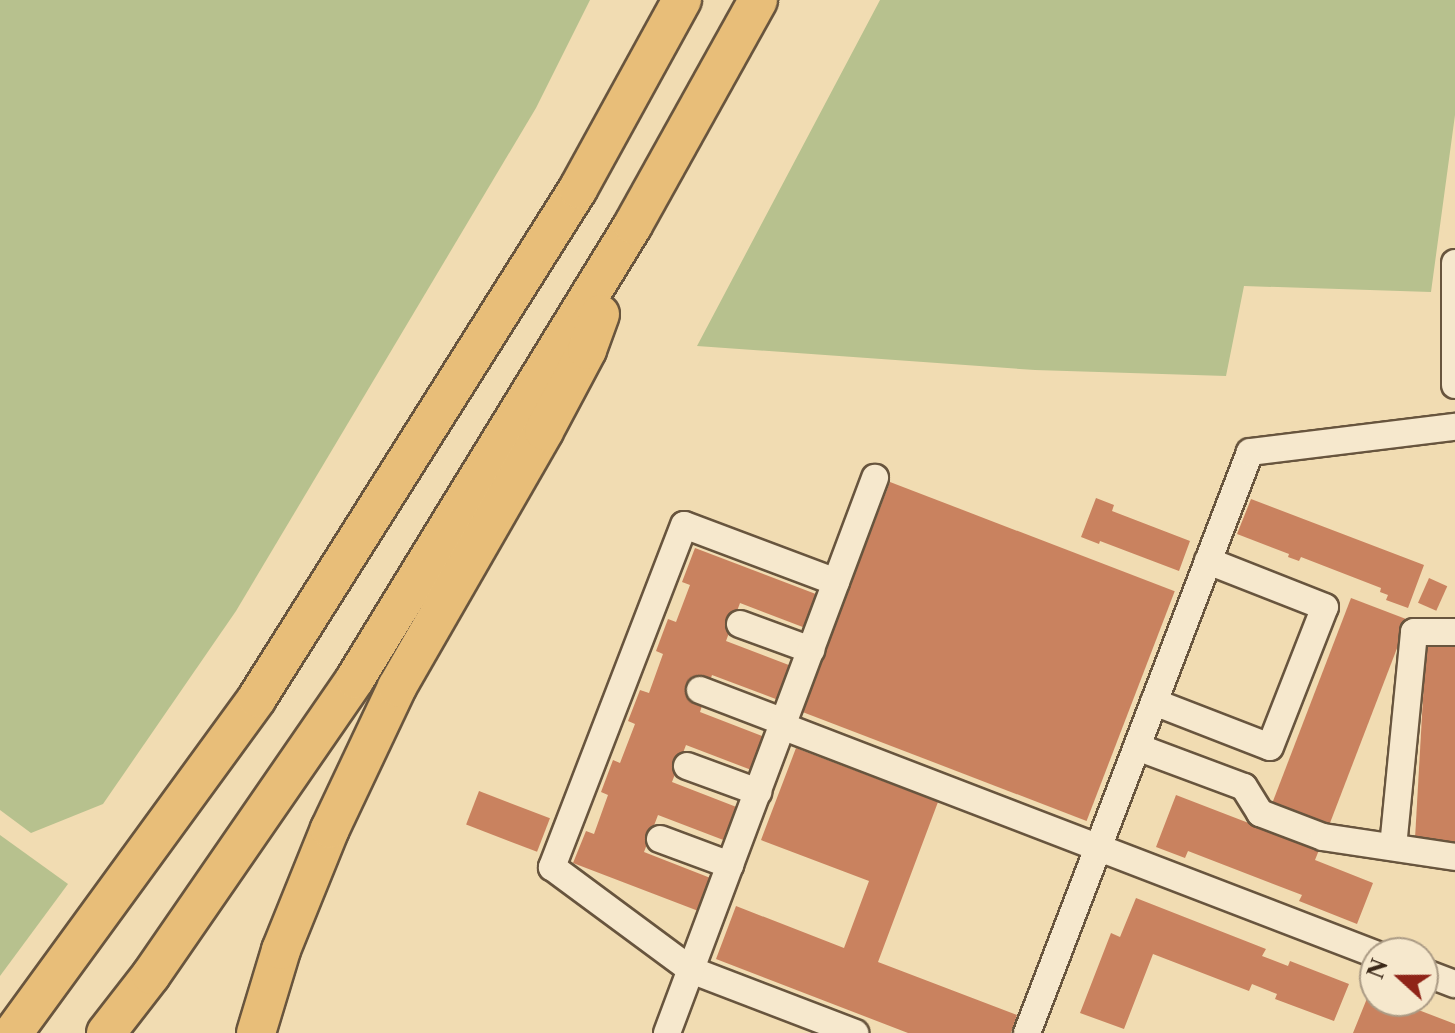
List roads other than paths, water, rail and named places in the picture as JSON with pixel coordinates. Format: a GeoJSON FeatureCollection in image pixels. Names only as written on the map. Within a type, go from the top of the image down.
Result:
{"type":"FeatureCollection","features":[{"type":"Feature","properties":{"kind":"highway"},"geometry":{"type":"LineString","coordinates":[[13,1033],[257,698],[578,189],[682,0]]}},
{"type":"Feature","properties":{"kind":"highway"},"geometry":{"type":"LineString","coordinates":[[106,1033],[151,975],[355,679],[633,225],[758,0]]}},
{"type":"Feature","properties":{"kind":"highway"},"geometry":{"type":"LineString","coordinates":[[256,1033],[281,950],[337,814],[397,687],[587,350],[633,225]]}},
{"type":"Feature","properties":{"kind":"lane"},"geometry":{"type":"LineString","coordinates":[[1455,263],[1455,385]]}},
{"type":"Feature","properties":{"kind":"lane"},"geometry":{"type":"LineString","coordinates":[[1027,1033],[1250,452],[1455,427]]}},
{"type":"Feature","properties":{"kind":"lane"},"geometry":{"type":"LineString","coordinates":[[667,1033],[875,478]]}},
{"type":"Feature","properties":{"kind":"lane"},"geometry":{"type":"LineString","coordinates":[[836,582],[684,525],[552,867],[691,970],[828,1028],[855,1033]]}},
{"type":"Feature","properties":{"kind":"lane"},"geometry":{"type":"LineString","coordinates":[[1154,702],[1270,747],[1325,607],[1208,561]]}},
{"type":"Feature","properties":{"kind":"lane"},"geometry":{"type":"LineString","coordinates":[[740,624],[811,650]]}},
{"type":"Feature","properties":{"kind":"lane"},"geometry":{"type":"LineString","coordinates":[[1393,847],[1414,632],[1455,632]]}},
{"type":"Feature","properties":{"kind":"lane"},"geometry":{"type":"LineString","coordinates":[[700,690],[1359,948]]}},
{"type":"Feature","properties":{"kind":"lane"},"geometry":{"type":"LineString","coordinates":[[1137,747],[1244,787],[1260,813],[1323,837],[1455,857]]}},
{"type":"Feature","properties":{"kind":"lane"},"geometry":{"type":"LineString","coordinates":[[687,766],[758,792]]}},
{"type":"Feature","properties":{"kind":"lane"},"geometry":{"type":"LineString","coordinates":[[660,839],[730,865]]}}]}
